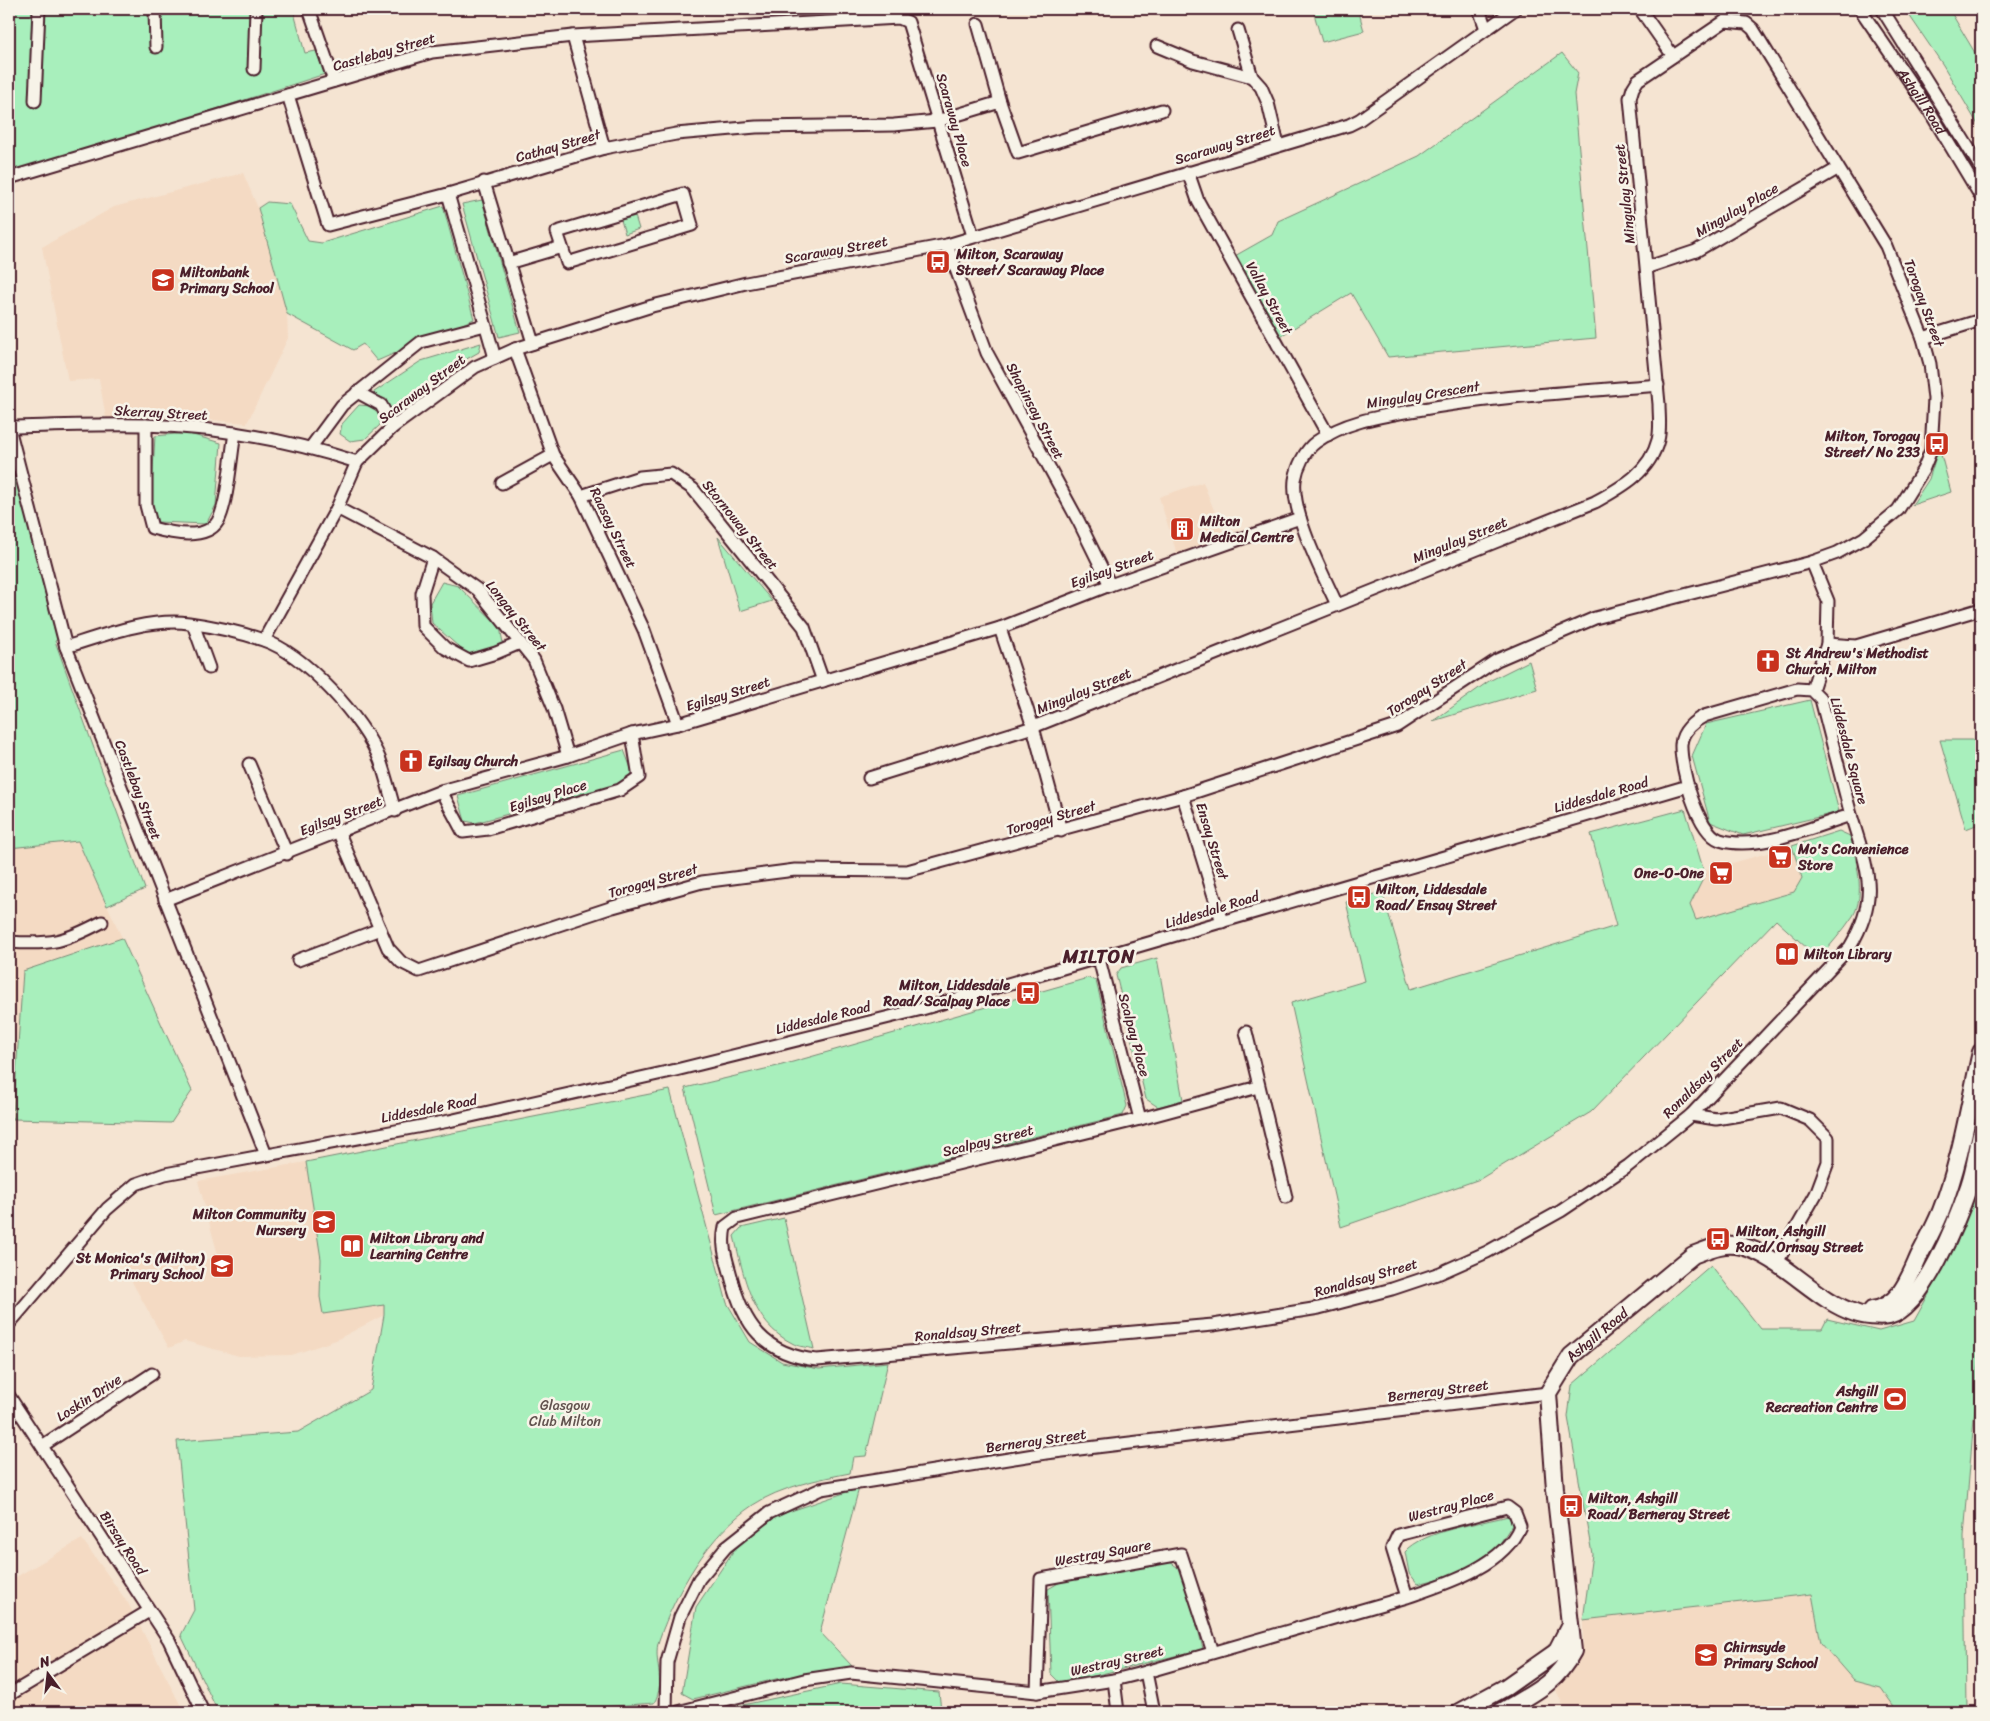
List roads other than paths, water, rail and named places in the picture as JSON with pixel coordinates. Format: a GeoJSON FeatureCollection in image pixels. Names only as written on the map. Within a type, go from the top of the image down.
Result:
{"type":"FeatureCollection","features":[{"type":"Feature","properties":{"kind":"street"},"geometry":{"type":"LineString","coordinates":[[35,101],[39,9]]}},
{"type":"Feature","properties":{"kind":"street"},"geometry":{"type":"LineString","coordinates":[[155,9],[156,47]]}},
{"type":"Feature","properties":{"kind":"street"},"geometry":{"type":"LineString","coordinates":[[254,69],[256,9]]}},
{"type":"Feature","properties":{"kind":"street"},"geometry":{"type":"LineString","coordinates":[[309,9],[334,81]]}},
{"type":"Feature","properties":{"kind":"street"},"geometry":{"type":"LineString","coordinates":[[1479,9],[1486,29]]}},
{"type":"Feature","properties":{"kind":"street","name":"Scaraway Street"},"geometry":{"type":"LineString","coordinates":[[264,640],[337,508],[357,462],[393,427],[475,367],[515,349],[652,306],[746,283],[947,245],[1359,120],[1515,9]]}},
{"type":"Feature","properties":{"kind":"street"},"geometry":{"type":"LineString","coordinates":[[1640,9],[1673,56]]}},
{"type":"Feature","properties":{"kind":"street","name":"Ashgill Road"},"geometry":{"type":"LineString","coordinates":[[1860,9],[1927,107],[1981,197]]}},
{"type":"Feature","properties":{"kind":"street","name":"Ashgill Road"},"geometry":{"type":"LineString","coordinates":[[1882,9],[1981,168]]}},
{"type":"Feature","properties":{"kind":"street","name":"Castlebay Street"},"geometry":{"type":"LineString","coordinates":[[9,178],[432,52],[573,36],[899,18]]}},
{"type":"Feature","properties":{"kind":"street","name":"Scaraway Place"},"geometry":{"type":"LineString","coordinates":[[899,18],[908,22],[973,236]]}},
{"type":"Feature","properties":{"kind":"street","name":"Torogay Street"},"geometry":{"type":"LineString","coordinates":[[339,833],[388,948],[401,962],[419,971],[613,907],[702,882],[795,870],[907,871],[1061,831],[1183,796],[1397,726],[1497,660],[1595,618],[1812,562],[1837,553],[1871,533],[1898,510],[1923,470],[1931,450],[1935,417],[1930,364],[1924,338],[1886,246],[1757,35],[1746,23],[1726,21],[1673,56]]}},
{"type":"Feature","properties":{"kind":"street"},"geometry":{"type":"LineString","coordinates":[[978,24],[1000,102],[1018,153],[1162,110]]}},
{"type":"Feature","properties":{"kind":"street"},"geometry":{"type":"LineString","coordinates":[[1238,30],[1252,77],[1261,87],[1268,103],[1278,145]]}},
{"type":"Feature","properties":{"kind":"street"},"geometry":{"type":"LineString","coordinates":[[573,36],[604,148]]}},
{"type":"Feature","properties":{"kind":"street"},"geometry":{"type":"LineString","coordinates":[[1157,46],[1193,61],[1252,77]]}},
{"type":"Feature","properties":{"kind":"street","name":"Mingulay Street"},"geometry":{"type":"LineString","coordinates":[[869,778],[1033,727],[1595,502],[1626,484],[1649,462],[1659,439],[1658,384],[1630,98],[1632,88],[1638,80],[1673,56]]}},
{"type":"Feature","properties":{"kind":"street","name":"Cathay Street"},"geometry":{"type":"LineString","coordinates":[[288,95],[328,225],[448,194],[604,148],[676,134],[756,127],[894,125],[937,121],[1000,102]]}},
{"type":"Feature","properties":{"kind":"street","name":"Mingulay Place"},"geometry":{"type":"LineString","coordinates":[[1648,267],[1696,251],[1837,168]]}},
{"type":"Feature","properties":{"kind":"street","name":"Vallay Street"},"geometry":{"type":"LineString","coordinates":[[1188,172],[1198,201],[1328,435]]}},
{"type":"Feature","properties":{"kind":"street"},"geometry":{"type":"LineString","coordinates":[[484,182],[533,343]]}},
{"type":"Feature","properties":{"kind":"street"},"geometry":{"type":"LineString","coordinates":[[448,194],[495,358]]}},
{"type":"Feature","properties":{"kind":"street"},"geometry":{"type":"LineString","coordinates":[[683,194],[692,225],[567,263],[562,247],[557,232],[683,194]]}},
{"type":"Feature","properties":{"kind":"street","name":"Shapinsay Street"},"geometry":{"type":"LineString","coordinates":[[947,245],[987,353],[1079,522],[1110,585]]}},
{"type":"Feature","properties":{"kind":"street"},"geometry":{"type":"LineString","coordinates":[[508,263],[562,247]]}},
{"type":"Feature","properties":{"kind":"street"},"geometry":{"type":"LineString","coordinates":[[1924,338],[1981,320]]}},
{"type":"Feature","properties":{"kind":"street"},"geometry":{"type":"LineString","coordinates":[[311,447],[334,414],[357,392],[420,342],[485,325]]}},
{"type":"Feature","properties":{"kind":"street","name":"Raasay Street"},"geometry":{"type":"LineString","coordinates":[[515,349],[553,454],[581,496],[644,630],[678,724]]}},
{"type":"Feature","properties":{"kind":"street","name":"Mingulay Crescent"},"geometry":{"type":"LineString","coordinates":[[1337,605],[1300,518],[1295,481],[1303,455],[1315,442],[1366,419],[1465,402],[1658,384]]}},
{"type":"Feature","properties":{"kind":"street"},"geometry":{"type":"LineString","coordinates":[[357,392],[380,405],[393,427]]}},
{"type":"Feature","properties":{"kind":"street"},"geometry":{"type":"LineString","coordinates":[[146,425],[146,505],[152,528],[172,534],[204,532],[217,522],[224,499],[235,433]]}},
{"type":"Feature","properties":{"kind":"street","name":"Skerray Street"},"geometry":{"type":"LineString","coordinates":[[9,427],[146,425],[235,433],[311,447],[357,462]]}},
{"type":"Feature","properties":{"kind":"street","name":"Castlebay Street"},"geometry":{"type":"LineString","coordinates":[[9,427],[66,647],[266,1155]]}},
{"type":"Feature","properties":{"kind":"street"},"geometry":{"type":"LineString","coordinates":[[502,484],[553,454]]}},
{"type":"Feature","properties":{"kind":"street","name":"Stornoway Street"},"geometry":{"type":"LineString","coordinates":[[581,496],[640,477],[671,474],[693,489],[804,627],[823,681]]}},
{"type":"Feature","properties":{"kind":"street","name":"Longay Street"},"geometry":{"type":"LineString","coordinates":[[337,508],[433,558],[478,590],[534,660],[554,709],[568,756]]}},
{"type":"Feature","properties":{"kind":"street","name":"Egilsay Street"},"geometry":{"type":"LineString","coordinates":[[165,900],[287,854],[441,791],[568,756],[632,734],[678,724],[1000,628],[1110,585],[1300,518]]}},
{"type":"Feature","properties":{"kind":"street"},"geometry":{"type":"LineString","coordinates":[[433,558],[422,593],[423,626],[445,648],[469,661],[496,653],[520,642]]}},
{"type":"Feature","properties":{"kind":"street"},"geometry":{"type":"LineString","coordinates":[[1812,562],[1828,601],[1827,644],[1812,690]]}},
{"type":"Feature","properties":{"kind":"street"},"geometry":{"type":"LineString","coordinates":[[1827,644],[1856,646],[1981,609]]}},
{"type":"Feature","properties":{"kind":"street"},"geometry":{"type":"LineString","coordinates":[[66,647],[104,634],[154,624],[194,624],[264,640],[317,674],[354,717],[380,759],[395,811]]}},
{"type":"Feature","properties":{"kind":"street"},"geometry":{"type":"LineString","coordinates":[[194,624],[209,668]]}},
{"type":"Feature","properties":{"kind":"street"},"geometry":{"type":"LineString","coordinates":[[1000,628],[1033,727],[1061,831]]}},
{"type":"Feature","properties":{"kind":"street","name":"Liddesdale Square"},"geometry":{"type":"LineString","coordinates":[[1797,689],[1812,690],[1821,700],[1851,815],[1767,840],[1728,842],[1710,834],[1701,823],[1688,786],[1681,742],[1694,721],[1704,716],[1797,689]]}},
{"type":"Feature","properties":{"kind":"street","name":"Egilsay Place"},"geometry":{"type":"LineString","coordinates":[[441,791],[463,832],[488,829],[620,790],[639,777],[632,734]]}},
{"type":"Feature","properties":{"kind":"street"},"geometry":{"type":"LineString","coordinates":[[249,764],[287,854]]}},
{"type":"Feature","properties":{"kind":"street","name":"Liddesdale Road"},"geometry":{"type":"LineString","coordinates":[[9,1324],[107,1209],[136,1184],[165,1174],[449,1121],[676,1070],[922,1009],[1688,786]]}},
{"type":"Feature","properties":{"kind":"street","name":"Ensay Street"},"geometry":{"type":"LineString","coordinates":[[1183,796],[1222,922]]}},
{"type":"Feature","properties":{"kind":"street","name":"Ronaldsay Street"},"geometry":{"type":"LineString","coordinates":[[725,1227],[722,1242],[737,1300],[756,1334],[771,1346],[801,1358],[817,1360],[1213,1325],[1319,1308],[1392,1289],[1440,1273],[1487,1252],[1561,1211],[1628,1166],[1691,1115],[1850,947],[1862,926],[1870,894],[1864,861],[1851,815]]}},
{"type":"Feature","properties":{"kind":"street"},"geometry":{"type":"LineString","coordinates":[[9,942],[48,944],[72,938],[102,922]]}},
{"type":"Feature","properties":{"kind":"street"},"geometry":{"type":"LineString","coordinates":[[298,960],[380,929]]}},
{"type":"Feature","properties":{"kind":"street","name":"Scalpay Place"},"geometry":{"type":"LineString","coordinates":[[1099,959],[1140,1119]]}},
{"type":"Feature","properties":{"kind":"street"},"geometry":{"type":"LineString","coordinates":[[1246,1032],[1286,1197]]}},
{"type":"Feature","properties":{"kind":"street"},"geometry":{"type":"LineString","coordinates":[[1855,1313],[1882,1309],[1902,1291],[1941,1211],[1965,1128],[1981,1052]]}},
{"type":"Feature","properties":{"kind":"street","name":"Scalpay Street"},"geometry":{"type":"LineString","coordinates":[[725,1227],[737,1218],[1140,1119],[1258,1087]]}},
{"type":"Feature","properties":{"kind":"street"},"geometry":{"type":"LineString","coordinates":[[1691,1115],[1716,1119],[1781,1108],[1810,1120],[1828,1138],[1828,1162],[1816,1194],[1776,1264]]}},
{"type":"Feature","properties":{"kind":"street","name":"Ashgill Road"},"geometry":{"type":"LineString","coordinates":[[1548,1393],[1571,1356],[1693,1255],[1716,1246],[1740,1246],[1761,1254],[1855,1313],[1888,1316],[1901,1310],[1919,1293],[1947,1242],[1970,1185],[1981,1134]]}},
{"type":"Feature","properties":{"kind":"street","name":"Loskin Drive"},"geometry":{"type":"LineString","coordinates":[[42,1446],[152,1374]]}},
{"type":"Feature","properties":{"kind":"street"},"geometry":{"type":"LineString","coordinates":[[1501,1712],[1552,1681],[1564,1668],[1573,1650],[1562,1557],[1548,1393]]}},
{"type":"Feature","properties":{"kind":"street","name":"Berneray Street"},"geometry":{"type":"LineString","coordinates":[[666,1712],[666,1662],[680,1617],[699,1579],[726,1547],[769,1513],[821,1489],[1046,1453],[1548,1393]]}},
{"type":"Feature","properties":{"kind":"street","name":"Birsay Road"},"geometry":{"type":"LineString","coordinates":[[9,1396],[169,1640],[203,1712]]}},
{"type":"Feature","properties":{"kind":"street","name":"Westray Place"},"geometry":{"type":"LineString","coordinates":[[1407,1597],[1392,1548],[1398,1535],[1507,1507],[1515,1513]]}},
{"type":"Feature","properties":{"kind":"street","name":"Westray Street"},"geometry":{"type":"LineString","coordinates":[[678,1712],[804,1680],[851,1673],[1038,1692],[1114,1680],[1407,1597],[1454,1581],[1498,1556],[1515,1538],[1520,1526],[1515,1513]]}},
{"type":"Feature","properties":{"kind":"street","name":"Westray Square"},"geometry":{"type":"LineString","coordinates":[[1038,1692],[1041,1579],[1181,1554],[1213,1652]]}},
{"type":"Feature","properties":{"kind":"street"},"geometry":{"type":"LineString","coordinates":[[9,1695],[149,1611]]}},
{"type":"Feature","properties":{"kind":"street"},"geometry":{"type":"LineString","coordinates":[[1460,1712],[1506,1687],[1556,1652],[1571,1622]]}},
{"type":"Feature","properties":{"kind":"street"},"geometry":{"type":"LineString","coordinates":[[1146,1672],[1154,1712]]}},
{"type":"Feature","properties":{"kind":"street"},"geometry":{"type":"LineString","coordinates":[[1114,1680],[1118,1712]]}},
{"type":"Feature","properties":{"kind":"railway"},"geometry":{"type":"LineString","coordinates":[[1981,1472],[1978,1565],[1981,1684]]}},
{"type":"Feature","properties":{"kind":"place","name":"Milton, Scaraway Street/ Scaraway Place"},"geometry":{"type":"Point","coordinates":[938,262]}},
{"type":"Feature","properties":{"kind":"place","name":"Miltonbank Primary School"},"geometry":{"type":"Point","coordinates":[163,280]}},
{"type":"Feature","properties":{"kind":"place","name":"Milton, Torogay Street/ No 233"},"geometry":{"type":"Point","coordinates":[1937,444]}},
{"type":"Feature","properties":{"kind":"place","name":"Milton Medical Centre"},"geometry":{"type":"Point","coordinates":[1182,529]}},
{"type":"Feature","properties":{"kind":"place","name":"St Andrew's Methodist Church, Milton"},"geometry":{"type":"Point","coordinates":[1768,661]}},
{"type":"Feature","properties":{"kind":"place","name":"Egilsay Church"},"geometry":{"type":"Point","coordinates":[411,761]}},
{"type":"Feature","properties":{"kind":"place","name":"Mo's Convenience Store"},"geometry":{"type":"Point","coordinates":[1780,857]}},
{"type":"Feature","properties":{"kind":"place","name":"One-O-One"},"geometry":{"type":"Point","coordinates":[1721,873]}},
{"type":"Feature","properties":{"kind":"place","name":"Milton, Liddesdale Road/ Ensay Street"},"geometry":{"type":"Point","coordinates":[1359,897]}},
{"type":"Feature","properties":{"kind":"place","name":"Milton Library"},"geometry":{"type":"Point","coordinates":[1787,954]}},
{"type":"Feature","properties":{"kind":"place","name":"Milton, Liddesdale Road/ Scalpay Place"},"geometry":{"type":"Point","coordinates":[1028,993]}},
{"type":"Feature","properties":{"kind":"place","name":"Milton Community Nursery"},"geometry":{"type":"Point","coordinates":[324,1222]}},
{"type":"Feature","properties":{"kind":"place","name":"Milton, Ashgill Road/ Ornsay Street"},"geometry":{"type":"Point","coordinates":[1718,1239]}},
{"type":"Feature","properties":{"kind":"place","name":"Milton Library and Learning Centre"},"geometry":{"type":"Point","coordinates":[352,1246]}},
{"type":"Feature","properties":{"kind":"place","name":"St Monica's (Milton) Primary School"},"geometry":{"type":"Point","coordinates":[222,1266]}},
{"type":"Feature","properties":{"kind":"place","name":"Ashgill Recreation Centre"},"geometry":{"type":"Point","coordinates":[1895,1399]}},
{"type":"Feature","properties":{"kind":"place","name":"Milton, Ashgill Road/ Berneray Street"},"geometry":{"type":"Point","coordinates":[1571,1506]}},
{"type":"Feature","properties":{"kind":"place","name":"Chirnsyde Primary School"},"geometry":{"type":"Point","coordinates":[1706,1655]}},
{"type":"Feature","properties":{"kind":"district","name":"MILTON"},"geometry":{"type":"Point","coordinates":[1099,956]}},
{"type":"Feature","properties":{"kind":"park label","name":"Glasgow Club Milton"},"geometry":{"type":"Point","coordinates":[565,1414]}}]}
